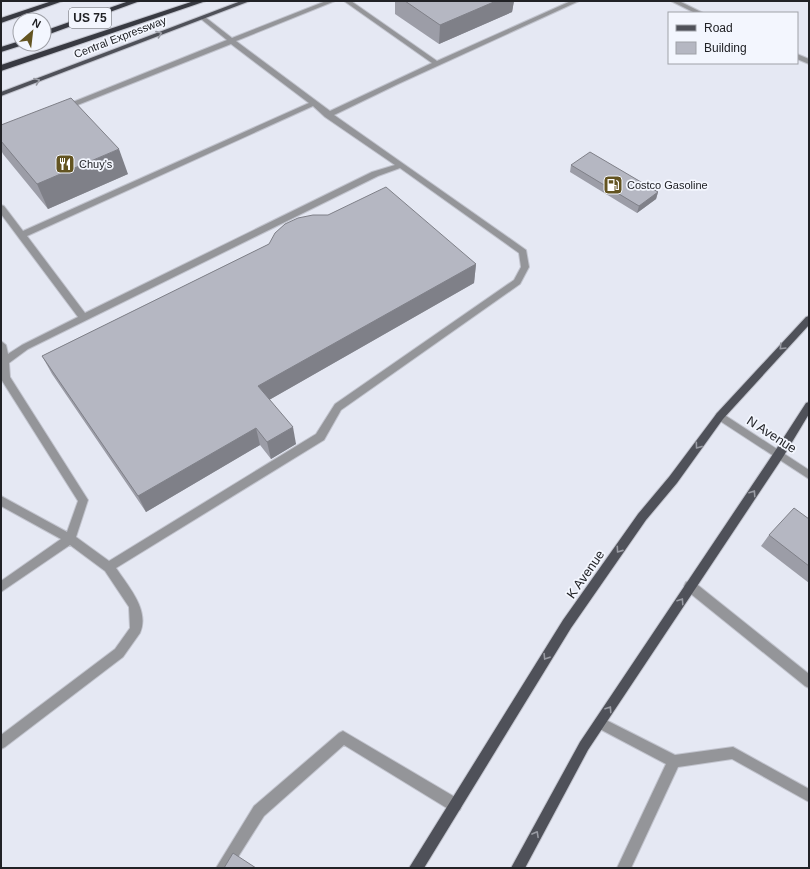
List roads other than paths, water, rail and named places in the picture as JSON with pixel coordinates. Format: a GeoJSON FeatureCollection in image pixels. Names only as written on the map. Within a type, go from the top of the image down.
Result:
{"type":"FeatureCollection","features":[{"type":"Feature","properties":{"kind":"highway","name":"US 75"},"geometry":{"type":"LineString","coordinates":[[1,21],[59,1]]}},
{"type":"Feature","properties":{"kind":"highway","name":"US 75"},"geometry":{"type":"LineString","coordinates":[[52,31],[136,1]]}},
{"type":"Feature","properties":{"kind":"highway"},"geometry":{"type":"LineString","coordinates":[[1,68],[202,1]]}},
{"type":"Feature","properties":{"kind":"highway"},"geometry":{"type":"LineString","coordinates":[[1,50],[12,46]]}},
{"type":"Feature","properties":{"kind":"main road","name":"Central Expressway"},"geometry":{"type":"LineString","coordinates":[[1,94],[247,1]]}},
{"type":"Feature","properties":{"kind":"main road","name":"K Avenue"},"geometry":{"type":"LineString","coordinates":[[416,868],[566,624],[642,517],[673,480],[720,416],[809,319]]}},
{"type":"Feature","properties":{"kind":"main road"},"geometry":{"type":"LineString","coordinates":[[518,868],[584,746],[779,454],[809,406]]}},
{"type":"Feature","properties":{"kind":"street"},"geometry":{"type":"LineString","coordinates":[[52,112],[332,1]]}},
{"type":"Feature","properties":{"kind":"street"},"geometry":{"type":"LineString","coordinates":[[347,1],[436,63]]}},
{"type":"Feature","properties":{"kind":"street"},"geometry":{"type":"LineString","coordinates":[[328,115],[436,63],[576,1]]}},
{"type":"Feature","properties":{"kind":"street"},"geometry":{"type":"LineString","coordinates":[[674,1],[698,12]]}},
{"type":"Feature","properties":{"kind":"street"},"geometry":{"type":"LineString","coordinates":[[109,567],[320,437],[338,407],[517,282],[525,268],[523,252],[312,104],[203,18]]}},
{"type":"Feature","properties":{"kind":"street"},"geometry":{"type":"LineString","coordinates":[[798,56],[809,62]]}},
{"type":"Feature","properties":{"kind":"street"},"geometry":{"type":"LineString","coordinates":[[22,235],[312,104]]}},
{"type":"Feature","properties":{"kind":"street"},"geometry":{"type":"LineString","coordinates":[[3,363],[25,347],[376,174],[401,165]]}},
{"type":"Feature","properties":{"kind":"street"},"geometry":{"type":"LineString","coordinates":[[1,208],[84,318]]}},
{"type":"Feature","properties":{"kind":"street"},"geometry":{"type":"LineString","coordinates":[[1,345],[3,347],[5,378],[83,500],[70,539],[1,587]]}},
{"type":"Feature","properties":{"kind":"street","name":"N Avenue"},"geometry":{"type":"LineString","coordinates":[[720,416],[809,475]]}},
{"type":"Feature","properties":{"kind":"street"},"geometry":{"type":"LineString","coordinates":[[1,501],[70,539],[109,567],[135,606],[136,628],[119,653],[1,743]]}},
{"type":"Feature","properties":{"kind":"street"},"geometry":{"type":"LineString","coordinates":[[690,586],[809,682]]}},
{"type":"Feature","properties":{"kind":"street"},"geometry":{"type":"LineString","coordinates":[[600,723],[674,761],[733,753],[809,796]]}},
{"type":"Feature","properties":{"kind":"street"},"geometry":{"type":"LineString","coordinates":[[223,868],[259,811],[342,737],[454,806]]}},
{"type":"Feature","properties":{"kind":"street"},"geometry":{"type":"LineString","coordinates":[[624,868],[674,761]]}},
{"type":"Feature","properties":{"kind":"place","name":"Chuy's"},"geometry":{"type":"Point","coordinates":[65,164]}},
{"type":"Feature","properties":{"kind":"place","name":"Costco Gasoline"},"geometry":{"type":"Point","coordinates":[613,185]}}]}
